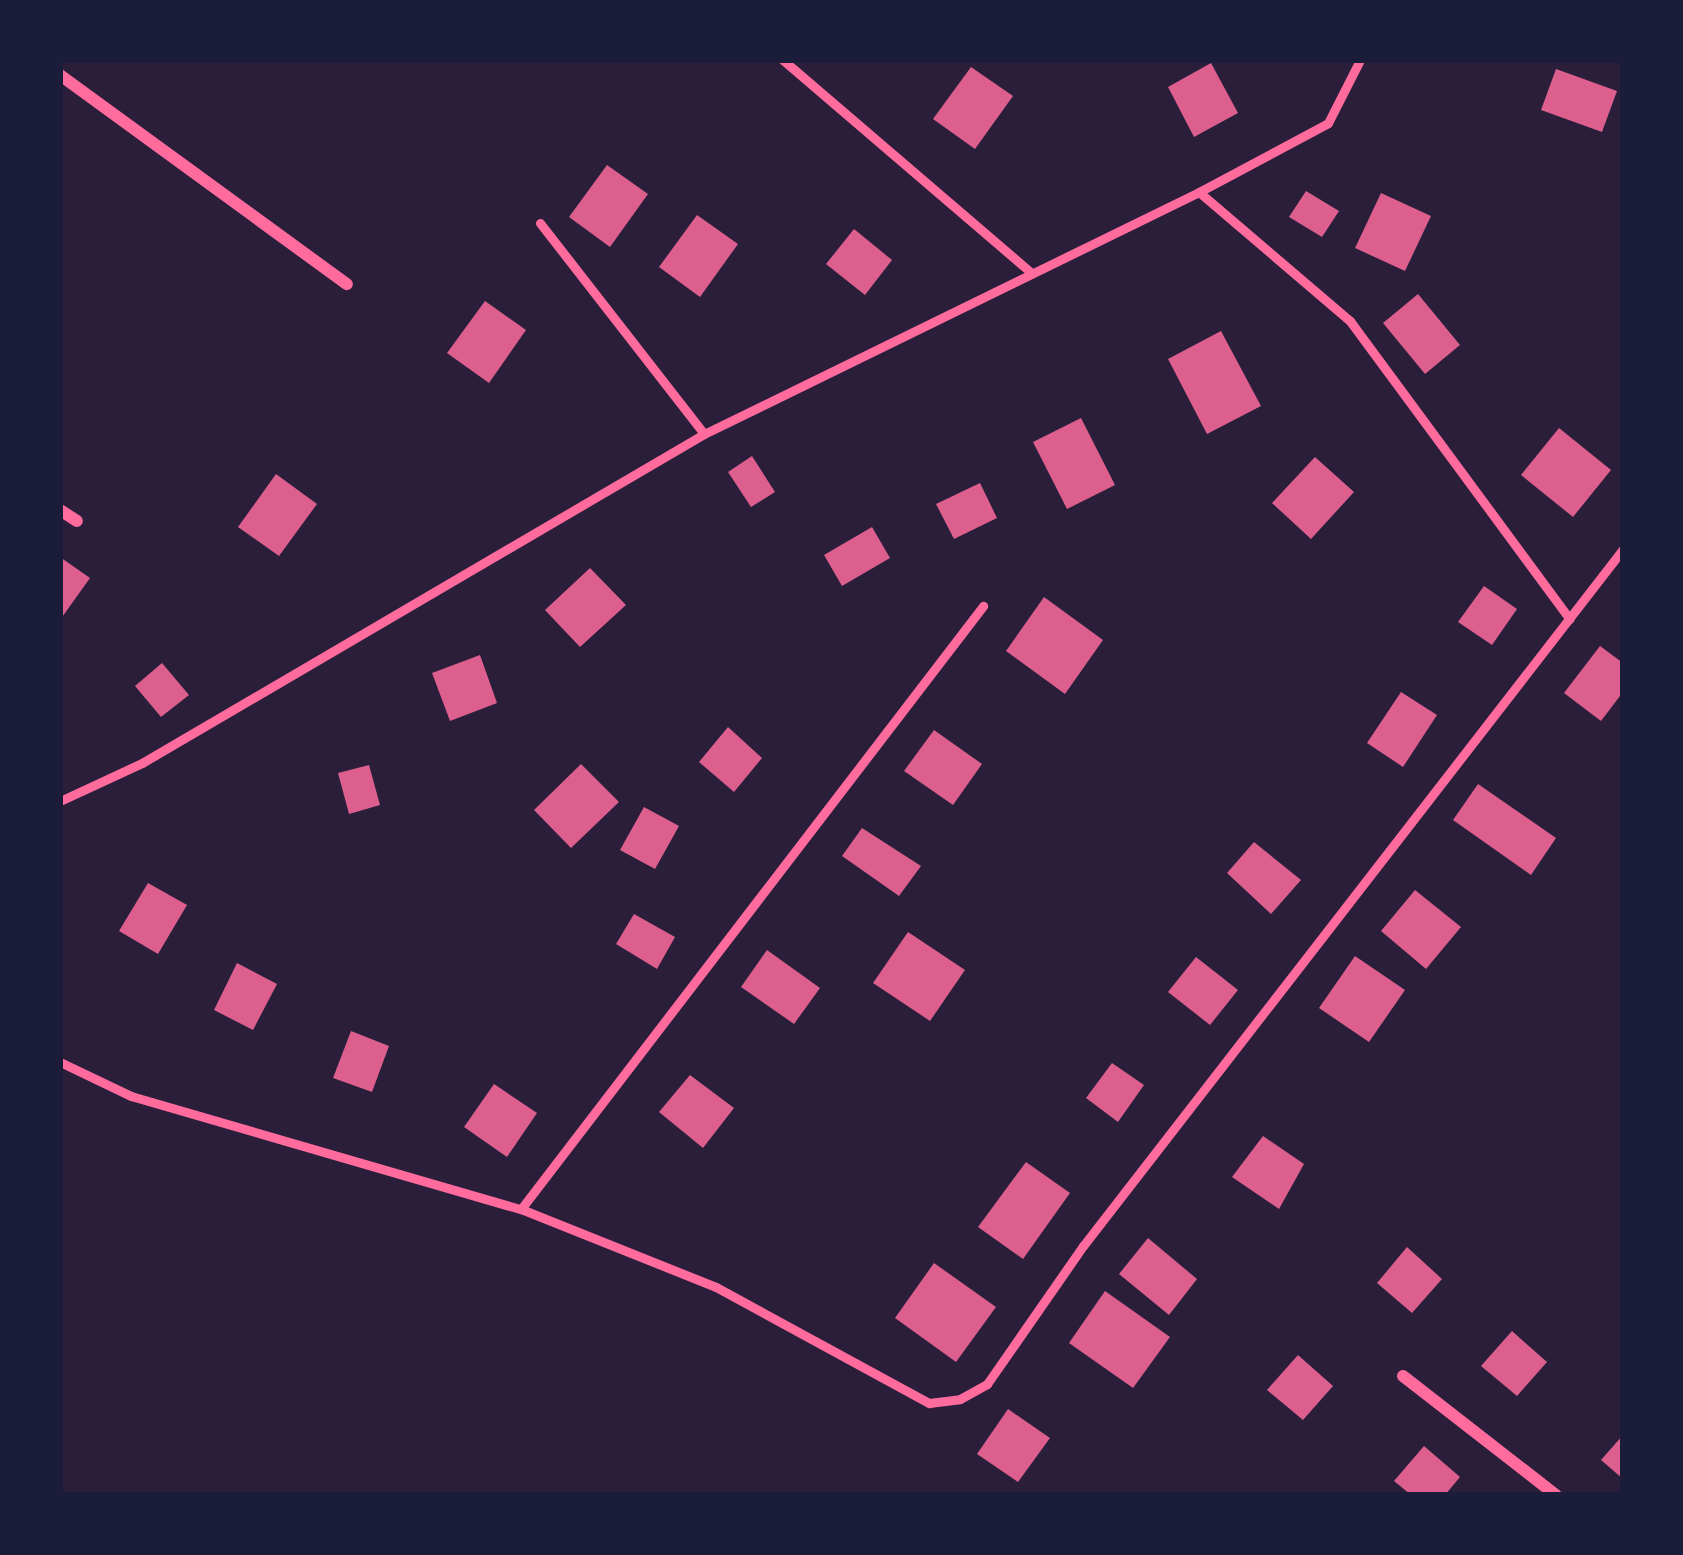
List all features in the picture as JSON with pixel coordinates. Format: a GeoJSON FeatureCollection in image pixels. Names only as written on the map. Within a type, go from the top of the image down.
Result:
{"type":"FeatureCollection","features":[{"type":"Feature","properties":{"kind":"street"},"geometry":{"type":"LineString","coordinates":[[60,75],[347,284]]}},
{"type":"Feature","properties":{"kind":"street"},"geometry":{"type":"LineString","coordinates":[[60,510],[77,521]]}},
{"type":"Feature","properties":{"kind":"street"},"geometry":{"type":"LineString","coordinates":[[1403,1376],[1556,1495]]}},
{"type":"Feature","properties":{"kind":"lane"},"geometry":{"type":"LineString","coordinates":[[783,60],[1030,272]]}},
{"type":"Feature","properties":{"kind":"lane"},"geometry":{"type":"LineString","coordinates":[[60,800],[162,752],[704,434],[1199,192],[1328,122],[1360,60]]}},
{"type":"Feature","properties":{"kind":"lane"},"geometry":{"type":"LineString","coordinates":[[1199,192],[1350,321],[1570,619]]}},
{"type":"Feature","properties":{"kind":"lane"},"geometry":{"type":"LineString","coordinates":[[540,223],[704,434]]}},
{"type":"Feature","properties":{"kind":"lane"},"geometry":{"type":"LineString","coordinates":[[60,1062],[131,1096],[521,1209],[716,1287],[929,1403],[960,1399],[987,1384],[1084,1246],[1623,549]]}},
{"type":"Feature","properties":{"kind":"lane"},"geometry":{"type":"LineString","coordinates":[[521,1209],[983,606]]}},
{"type":"Feature","properties":{"kind":"shaded area"},"geometry":{"type":"Polygon","coordinates":[[[60,60],[1623,60],[1623,1495],[60,1495],[60,60]]]}},
{"type":"Feature","properties":{"kind":"building"},"geometry":{"type":"Polygon","coordinates":[[[1211,63],[1238,113],[1194,137],[1168,87],[1211,63]]]}},
{"type":"Feature","properties":{"kind":"building"},"geometry":{"type":"Polygon","coordinates":[[[971,67],[1013,96],[975,149],[933,119],[971,67]]]}},
{"type":"Feature","properties":{"kind":"building"},"geometry":{"type":"Polygon","coordinates":[[[1556,69],[1617,91],[1602,132],[1541,110],[1556,69]]]}},
{"type":"Feature","properties":{"kind":"building"},"geometry":{"type":"Polygon","coordinates":[[[607,165],[648,194],[610,247],[569,217],[607,165]]]}},
{"type":"Feature","properties":{"kind":"building"},"geometry":{"type":"Polygon","coordinates":[[[1306,191],[1339,211],[1322,237],[1289,217],[1306,191]]]}},
{"type":"Feature","properties":{"kind":"building"},"geometry":{"type":"Polygon","coordinates":[[[1381,193],[1431,216],[1405,271],[1355,248],[1381,193]]]}},
{"type":"Feature","properties":{"kind":"building"},"geometry":{"type":"Polygon","coordinates":[[[697,215],[738,244],[700,297],[659,267],[697,215]]]}},
{"type":"Feature","properties":{"kind":"building"},"geometry":{"type":"Polygon","coordinates":[[[854,229],[892,260],[865,295],[826,264],[854,229]]]}},
{"type":"Feature","properties":{"kind":"building"},"geometry":{"type":"Polygon","coordinates":[[[1418,294],[1460,345],[1425,374],[1383,323],[1418,294]]]}},
{"type":"Feature","properties":{"kind":"building"},"geometry":{"type":"Polygon","coordinates":[[[485,301],[526,330],[489,383],[447,353],[485,301]]]}},
{"type":"Feature","properties":{"kind":"building"},"geometry":{"type":"Polygon","coordinates":[[[1221,331],[1261,406],[1207,434],[1168,359],[1221,331]]]}},
{"type":"Feature","properties":{"kind":"building"},"geometry":{"type":"Polygon","coordinates":[[[1081,418],[1115,485],[1067,509],[1033,442],[1081,418]]]}},
{"type":"Feature","properties":{"kind":"building"},"geometry":{"type":"Polygon","coordinates":[[[1559,428],[1611,470],[1573,517],[1521,475],[1559,428]]]}},
{"type":"Feature","properties":{"kind":"building"},"geometry":{"type":"Polygon","coordinates":[[[752,456],[775,492],[751,507],[728,472],[752,456]]]}},
{"type":"Feature","properties":{"kind":"building"},"geometry":{"type":"Polygon","coordinates":[[[1315,457],[1354,492],[1311,539],[1272,503],[1315,457]]]}},
{"type":"Feature","properties":{"kind":"building"},"geometry":{"type":"Polygon","coordinates":[[[276,474],[317,504],[279,556],[238,527],[276,474]]]}},
{"type":"Feature","properties":{"kind":"building"},"geometry":{"type":"Polygon","coordinates":[[[980,483],[997,518],[954,539],[936,504],[980,483]]]}},
{"type":"Feature","properties":{"kind":"building"},"geometry":{"type":"Polygon","coordinates":[[[872,527],[890,558],[842,586],[824,555],[872,527]]]}},
{"type":"Feature","properties":{"kind":"building"},"geometry":{"type":"Polygon","coordinates":[[[60,557],[90,578],[60,620],[60,557]]]}},
{"type":"Feature","properties":{"kind":"building"},"geometry":{"type":"Polygon","coordinates":[[[590,568],[626,605],[580,647],[545,610],[590,568]]]}},
{"type":"Feature","properties":{"kind":"building"},"geometry":{"type":"Polygon","coordinates":[[[1484,586],[1517,609],[1492,645],[1458,622],[1484,586]]]}},
{"type":"Feature","properties":{"kind":"building"},"geometry":{"type":"Polygon","coordinates":[[[1044,597],[1103,640],[1065,694],[1006,651],[1044,597]]]}},
{"type":"Feature","properties":{"kind":"building"},"geometry":{"type":"Polygon","coordinates":[[[1600,646],[1623,663],[1623,692],[1601,721],[1564,693],[1600,646]]]}},
{"type":"Feature","properties":{"kind":"building"},"geometry":{"type":"Polygon","coordinates":[[[480,655],[497,703],[450,721],[432,673],[480,655]]]}},
{"type":"Feature","properties":{"kind":"building"},"geometry":{"type":"Polygon","coordinates":[[[162,663],[189,695],[161,717],[135,686],[162,663]]]}},
{"type":"Feature","properties":{"kind":"building"},"geometry":{"type":"Polygon","coordinates":[[[1401,692],[1437,715],[1403,767],[1367,743],[1401,692]]]}},
{"type":"Feature","properties":{"kind":"building"},"geometry":{"type":"Polygon","coordinates":[[[728,727],[762,758],[734,792],[699,762],[728,727]]]}},
{"type":"Feature","properties":{"kind":"building"},"geometry":{"type":"Polygon","coordinates":[[[934,730],[982,764],[953,805],[904,771],[934,730]]]}},
{"type":"Feature","properties":{"kind":"building"},"geometry":{"type":"Polygon","coordinates":[[[581,764],[619,802],[571,848],[534,810],[581,764]]]}},
{"type":"Feature","properties":{"kind":"building"},"geometry":{"type":"Polygon","coordinates":[[[369,765],[380,805],[349,814],[338,773],[369,765]]]}},
{"type":"Feature","properties":{"kind":"building"},"geometry":{"type":"Polygon","coordinates":[[[1478,784],[1556,838],[1531,875],[1453,820],[1478,784]]]}},
{"type":"Feature","properties":{"kind":"building"},"geometry":{"type":"Polygon","coordinates":[[[644,807],[679,826],[655,869],[620,850],[644,807]]]}},
{"type":"Feature","properties":{"kind":"building"},"geometry":{"type":"Polygon","coordinates":[[[862,828],[921,866],[899,896],[842,856],[862,828]]]}},
{"type":"Feature","properties":{"kind":"building"},"geometry":{"type":"Polygon","coordinates":[[[1254,842],[1301,880],[1271,914],[1227,873],[1254,842]]]}},
{"type":"Feature","properties":{"kind":"building"},"geometry":{"type":"Polygon","coordinates":[[[148,883],[187,905],[158,954],[119,931],[148,883]]]}},
{"type":"Feature","properties":{"kind":"building"},"geometry":{"type":"Polygon","coordinates":[[[1415,890],[1461,927],[1426,969],[1381,931],[1415,890]]]}},
{"type":"Feature","properties":{"kind":"building"},"geometry":{"type":"Polygon","coordinates":[[[634,914],[675,937],[657,969],[616,944],[634,914]]]}},
{"type":"Feature","properties":{"kind":"building"},"geometry":{"type":"Polygon","coordinates":[[[908,932],[965,970],[930,1021],[873,983],[908,932]]]}},
{"type":"Feature","properties":{"kind":"building"},"geometry":{"type":"Polygon","coordinates":[[[767,950],[820,988],[794,1024],[741,987],[767,950]]]}},
{"type":"Feature","properties":{"kind":"building"},"geometry":{"type":"Polygon","coordinates":[[[1355,956],[1405,990],[1369,1042],[1319,1008],[1355,956]]]}},
{"type":"Feature","properties":{"kind":"building"},"geometry":{"type":"Polygon","coordinates":[[[1196,957],[1238,990],[1210,1025],[1168,992],[1196,957]]]}},
{"type":"Feature","properties":{"kind":"building"},"geometry":{"type":"Polygon","coordinates":[[[237,963],[277,984],[253,1030],[214,1010],[237,963]]]}},
{"type":"Feature","properties":{"kind":"building"},"geometry":{"type":"Polygon","coordinates":[[[351,1031],[389,1046],[372,1092],[333,1078],[351,1031]]]}},
{"type":"Feature","properties":{"kind":"building"},"geometry":{"type":"Polygon","coordinates":[[[1112,1063],[1144,1085],[1118,1122],[1086,1098],[1112,1063]]]}},
{"type":"Feature","properties":{"kind":"building"},"geometry":{"type":"Polygon","coordinates":[[[690,1075],[734,1108],[703,1148],[659,1112],[690,1075]]]}},
{"type":"Feature","properties":{"kind":"building"},"geometry":{"type":"Polygon","coordinates":[[[494,1084],[537,1113],[507,1157],[464,1127],[494,1084]]]}},
{"type":"Feature","properties":{"kind":"building"},"geometry":{"type":"Polygon","coordinates":[[[1263,1136],[1304,1164],[1279,1209],[1232,1177],[1263,1136]]]}},
{"type":"Feature","properties":{"kind":"building"},"geometry":{"type":"Polygon","coordinates":[[[1026,1162],[1070,1193],[1023,1259],[978,1227],[1026,1162]]]}},
{"type":"Feature","properties":{"kind":"building"},"geometry":{"type":"Polygon","coordinates":[[[1148,1238],[1197,1279],[1169,1315],[1119,1274],[1148,1238]]]}},
{"type":"Feature","properties":{"kind":"building"},"geometry":{"type":"Polygon","coordinates":[[[1407,1247],[1442,1279],[1412,1313],[1377,1283],[1407,1247]]]}},
{"type":"Feature","properties":{"kind":"building"},"geometry":{"type":"Polygon","coordinates":[[[934,1263],[996,1307],[956,1362],[895,1318],[934,1263]]]}},
{"type":"Feature","properties":{"kind":"building"},"geometry":{"type":"Polygon","coordinates":[[[1105,1291],[1170,1337],[1133,1388],[1069,1343],[1105,1291]]]}},
{"type":"Feature","properties":{"kind":"building"},"geometry":{"type":"Polygon","coordinates":[[[1512,1331],[1547,1362],[1517,1396],[1481,1366],[1512,1331]]]}},
{"type":"Feature","properties":{"kind":"building"},"geometry":{"type":"Polygon","coordinates":[[[1298,1355],[1333,1386],[1303,1420],[1267,1390],[1298,1355]]]}},
{"type":"Feature","properties":{"kind":"building"},"geometry":{"type":"Polygon","coordinates":[[[1008,1409],[1050,1438],[1018,1482],[977,1454],[1008,1409]]]}},
{"type":"Feature","properties":{"kind":"building"},"geometry":{"type":"Polygon","coordinates":[[[1623,1435],[1623,1479],[1601,1460],[1623,1435]]]}},
{"type":"Feature","properties":{"kind":"building"},"geometry":{"type":"Polygon","coordinates":[[[1424,1446],[1460,1477],[1445,1495],[1411,1495],[1394,1481],[1424,1446]]]}}]}
